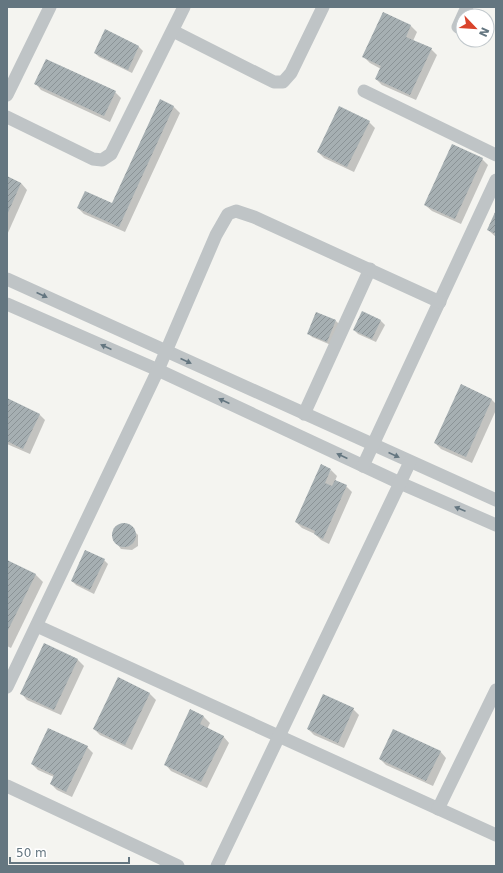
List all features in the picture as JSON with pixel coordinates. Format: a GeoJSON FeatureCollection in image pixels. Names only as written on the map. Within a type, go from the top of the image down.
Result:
{"type":"FeatureCollection","features":[{"type":"Feature","properties":{"kind":"street"},"geometry":{"type":"LineString","coordinates":[[7,95],[50,7]]}},
{"type":"Feature","properties":{"kind":"street"},"geometry":{"type":"LineString","coordinates":[[7,117],[92,159],[102,160],[111,154],[184,7]]}},
{"type":"Feature","properties":{"kind":"street"},"geometry":{"type":"LineString","coordinates":[[173,31],[274,82],[283,82],[291,73],[323,7]]}},
{"type":"Feature","properties":{"kind":"street"},"geometry":{"type":"LineString","coordinates":[[364,91],[496,155]]}},
{"type":"Feature","properties":{"kind":"street"},"geometry":{"type":"LineString","coordinates":[[363,466],[496,180]]}},
{"type":"Feature","properties":{"kind":"street"},"geometry":{"type":"LineString","coordinates":[[7,687],[158,370],[216,235],[228,214],[236,211],[254,217],[440,302]]}},
{"type":"Feature","properties":{"kind":"street"},"geometry":{"type":"LineString","coordinates":[[304,414],[370,269]]}},
{"type":"Feature","properties":{"kind":"street"},"geometry":{"type":"LineString","coordinates":[[7,279],[165,352],[496,500]]}},
{"type":"Feature","properties":{"kind":"street"},"geometry":{"type":"LineString","coordinates":[[7,304],[158,370],[400,483],[496,525]]}},
{"type":"Feature","properties":{"kind":"street"},"geometry":{"type":"LineString","coordinates":[[217,866],[278,734],[410,462]]}},
{"type":"Feature","properties":{"kind":"street"},"geometry":{"type":"LineString","coordinates":[[36,626],[278,734],[496,835]]}},
{"type":"Feature","properties":{"kind":"street"},"geometry":{"type":"LineString","coordinates":[[438,809],[496,690]]}},
{"type":"Feature","properties":{"kind":"street"},"geometry":{"type":"LineString","coordinates":[[7,786],[178,866]]}},
{"type":"Feature","properties":{"kind":"building"},"geometry":{"type":"Polygon","coordinates":[[[383,12],[411,25],[406,37],[432,48],[410,95],[375,79],[381,66],[362,57],[383,12]]]}},
{"type":"Feature","properties":{"kind":"building"},"geometry":{"type":"Polygon","coordinates":[[[105,29],[139,46],[128,70],[94,53],[105,29]]]}},
{"type":"Feature","properties":{"kind":"building"},"geometry":{"type":"Polygon","coordinates":[[[46,59],[116,91],[104,116],[34,84],[46,59]]]}},
{"type":"Feature","properties":{"kind":"building"},"geometry":{"type":"Polygon","coordinates":[[[160,99],[174,106],[119,227],[77,208],[85,191],[112,203],[160,99]]]}},
{"type":"Feature","properties":{"kind":"building"},"geometry":{"type":"Polygon","coordinates":[[[339,106],[370,121],[347,167],[317,152],[339,106]]]}},
{"type":"Feature","properties":{"kind":"building"},"geometry":{"type":"Polygon","coordinates":[[[452,144],[483,158],[455,219],[424,205],[452,144]]]}},
{"type":"Feature","properties":{"kind":"building"},"geometry":{"type":"Polygon","coordinates":[[[7,176],[21,183],[7,215],[7,176]]]}},
{"type":"Feature","properties":{"kind":"building"},"geometry":{"type":"Polygon","coordinates":[[[496,210],[496,234],[487,230],[496,210]]]}},
{"type":"Feature","properties":{"kind":"building"},"geometry":{"type":"Polygon","coordinates":[[[362,311],[381,320],[372,339],[353,330],[362,311]]]}},
{"type":"Feature","properties":{"kind":"building"},"geometry":{"type":"Polygon","coordinates":[[[316,312],[336,320],[327,342],[307,334],[316,312]]]}},
{"type":"Feature","properties":{"kind":"building"},"geometry":{"type":"Polygon","coordinates":[[[461,384],[492,399],[466,457],[434,443],[461,384]]]}},
{"type":"Feature","properties":{"kind":"building"},"geometry":{"type":"Polygon","coordinates":[[[7,398],[40,414],[23,449],[7,441],[7,398]]]}},
{"type":"Feature","properties":{"kind":"building"},"geometry":{"type":"Polygon","coordinates":[[[321,464],[331,469],[325,483],[332,486],[335,480],[347,485],[323,539],[314,534],[315,531],[295,522],[321,464]]]}},
{"type":"Feature","properties":{"kind":"building"},"geometry":{"type":"Polygon","coordinates":[[[124,523],[133,526],[136,535],[133,544],[124,547],[115,544],[112,535],[115,526],[124,523]]]}},
{"type":"Feature","properties":{"kind":"building"},"geometry":{"type":"Polygon","coordinates":[[[85,550],[105,559],[90,590],[71,581],[85,550]]]}},
{"type":"Feature","properties":{"kind":"building"},"geometry":{"type":"Polygon","coordinates":[[[7,560],[36,574],[7,632],[7,560]]]}},
{"type":"Feature","properties":{"kind":"building"},"geometry":{"type":"Polygon","coordinates":[[[44,643],[78,659],[54,710],[20,694],[44,643]]]}},
{"type":"Feature","properties":{"kind":"building"},"geometry":{"type":"Polygon","coordinates":[[[118,677],[150,693],[125,745],[93,729],[118,677]]]}},
{"type":"Feature","properties":{"kind":"building"},"geometry":{"type":"Polygon","coordinates":[[[323,694],[354,708],[338,743],[307,729],[323,694]]]}},
{"type":"Feature","properties":{"kind":"building"},"geometry":{"type":"Polygon","coordinates":[[[190,709],[204,716],[200,724],[224,736],[201,782],[164,765],[190,709]]]}},
{"type":"Feature","properties":{"kind":"building"},"geometry":{"type":"Polygon","coordinates":[[[48,728],[88,746],[66,792],[50,784],[54,775],[31,764],[48,728]]]}},
{"type":"Feature","properties":{"kind":"building"},"geometry":{"type":"Polygon","coordinates":[[[393,729],[441,751],[426,781],[379,759],[393,729]]]}}]}
